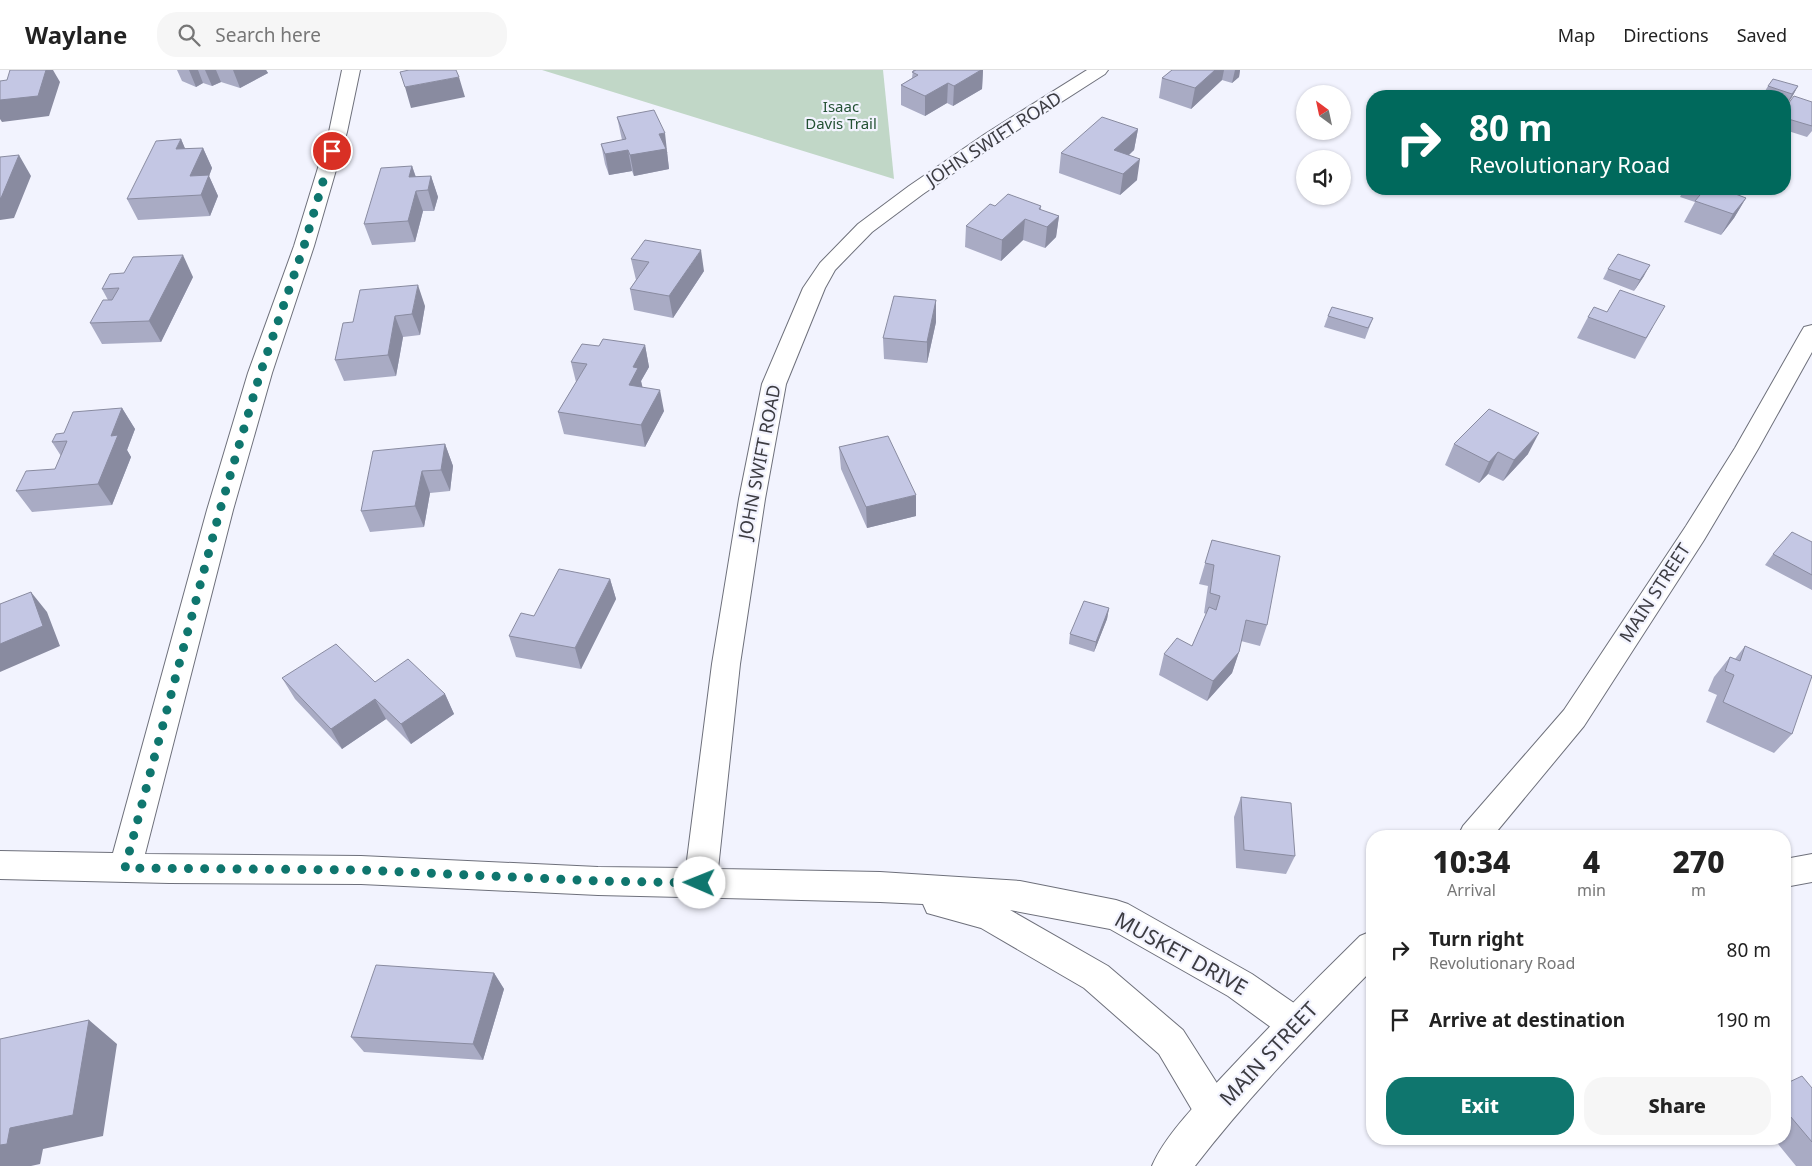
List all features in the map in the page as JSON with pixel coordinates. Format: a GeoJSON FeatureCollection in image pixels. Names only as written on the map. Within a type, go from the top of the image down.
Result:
{"type":"FeatureCollection","features":[{"type":"Feature","properties":{"kind":"street"},"geometry":{"type":"LineString","coordinates":[[125,868],[220,510],[260,374],[338,132],[351,70]]}},
{"type":"Feature","properties":{"kind":"street","name":"JOHN SWIFT ROAD"},"geometry":{"type":"LineString","coordinates":[[700,883],[726,664],[752,499],[774,384],[814,288],[827,266],[865,228],[916,190],[992,138],[1098,70]]}},
{"type":"Feature","properties":{"kind":"street","name":"MAIN STREET"},"geometry":{"type":"LineString","coordinates":[[1479,830],[1574,718],[1695,533],[1746,449],[1812,332]]}},
{"type":"Feature","properties":{"kind":"street","name":"MUSKET DRIVE"},"geometry":{"type":"LineString","coordinates":[[0,865],[361,870],[598,881],[880,888],[1020,896],[1116,915],[1240,985],[1295,1024]]}},
{"type":"Feature","properties":{"kind":"street"},"geometry":{"type":"LineString","coordinates":[[1791,872],[1812,868]]}},
{"type":"Feature","properties":{"kind":"street","name":"MUSKET DRIVE"},"geometry":{"type":"LineString","coordinates":[[880,888],[988,915],[1096,977],[1171,1042],[1214,1112]]}},
{"type":"Feature","properties":{"kind":"street","name":"MAIN STREET"},"geometry":{"type":"LineString","coordinates":[[1171,1166],[1214,1112],[1295,1024],[1366,953]]}},
{"type":"Feature","properties":{"kind":"green space","name":"Isaac Davis Trail"},"geometry":{"type":"Polygon","coordinates":[[[542,70],[883,70],[894,179],[542,70]]]}},
{"type":"Feature","properties":{"kind":"building"},"geometry":{"type":"Polygon","coordinates":[[[10,70],[46,70],[38,96],[0,100],[0,81],[7,80],[10,70]]]}},
{"type":"Feature","properties":{"kind":"building"},"geometry":{"type":"Polygon","coordinates":[[[409,70],[456,70],[459,77],[405,87],[400,72],[409,70]]]}},
{"type":"Feature","properties":{"kind":"building"},"geometry":{"type":"Polygon","coordinates":[[[916,70],[981,70],[954,86],[948,83],[925,96],[901,85],[918,75],[912,72],[916,70]]]}},
{"type":"Feature","properties":{"kind":"building"},"geometry":{"type":"Polygon","coordinates":[[[1172,70],[1215,70],[1195,88],[1162,78],[1172,70]]]}},
{"type":"Feature","properties":{"kind":"building"},"geometry":{"type":"Polygon","coordinates":[[[1773,79],[1798,86],[1792,94],[1791,90],[1780,90],[1768,86],[1773,79]]]}},
{"type":"Feature","properties":{"kind":"building"},"geometry":{"type":"Polygon","coordinates":[[[1794,96],[1812,102],[1812,126],[1791,120],[1791,100],[1794,96]]]}},
{"type":"Feature","properties":{"kind":"building"},"geometry":{"type":"Polygon","coordinates":[[[654,110],[665,133],[659,134],[666,149],[630,155],[628,150],[605,154],[601,144],[626,139],[617,117],[654,110]]]}},
{"type":"Feature","properties":{"kind":"building"},"geometry":{"type":"Polygon","coordinates":[[[1102,117],[1138,129],[1114,150],[1140,159],[1123,174],[1061,153],[1102,117]]]}},
{"type":"Feature","properties":{"kind":"building"},"geometry":{"type":"Polygon","coordinates":[[[181,139],[176,149],[203,148],[190,176],[209,175],[201,195],[127,199],[156,141],[181,139]]]}},
{"type":"Feature","properties":{"kind":"building"},"geometry":{"type":"Polygon","coordinates":[[[19,155],[1,198],[0,198],[0,157],[19,155]]]}},
{"type":"Feature","properties":{"kind":"building"},"geometry":{"type":"Polygon","coordinates":[[[412,166],[409,177],[431,176],[428,190],[416,191],[408,221],[364,224],[381,168],[412,166]]]}},
{"type":"Feature","properties":{"kind":"building"},"geometry":{"type":"Polygon","coordinates":[[[1008,194],[1041,206],[1039,209],[1059,216],[1047,227],[1025,219],[1002,240],[966,226],[990,204],[995,206],[1008,194]]]}},
{"type":"Feature","properties":{"kind":"building"},"geometry":{"type":"Polygon","coordinates":[[[1700,195],[1738,195],[1746,198],[1733,214],[1695,201],[1700,195]]]}},
{"type":"Feature","properties":{"kind":"building"},"geometry":{"type":"Polygon","coordinates":[[[645,240],[701,250],[669,296],[630,289],[649,262],[631,259],[645,240]]]}},
{"type":"Feature","properties":{"kind":"building"},"geometry":{"type":"Polygon","coordinates":[[[1618,254],[1650,265],[1640,280],[1608,269],[1618,254]]]}},
{"type":"Feature","properties":{"kind":"building"},"geometry":{"type":"Polygon","coordinates":[[[183,255],[149,321],[90,323],[103,300],[112,300],[119,288],[102,289],[110,274],[124,273],[133,257],[183,255]]]}},
{"type":"Feature","properties":{"kind":"building"},"geometry":{"type":"Polygon","coordinates":[[[418,285],[412,314],[395,316],[388,355],[335,360],[343,323],[353,322],[360,290],[418,285]]]}},
{"type":"Feature","properties":{"kind":"building"},"geometry":{"type":"Polygon","coordinates":[[[1620,290],[1665,306],[1646,338],[1588,317],[1594,307],[1607,312],[1620,290]]]}},
{"type":"Feature","properties":{"kind":"building"},"geometry":{"type":"Polygon","coordinates":[[[894,296],[936,300],[927,342],[883,338],[894,296]]]}},
{"type":"Feature","properties":{"kind":"building"},"geometry":{"type":"Polygon","coordinates":[[[1332,307],[1373,318],[1368,328],[1328,316],[1332,307]]]}},
{"type":"Feature","properties":{"kind":"building"},"geometry":{"type":"Polygon","coordinates":[[[603,339],[645,345],[633,367],[638,368],[629,385],[660,390],[641,425],[558,412],[587,364],[571,362],[582,344],[599,346],[603,339]]]}},
{"type":"Feature","properties":{"kind":"building"},"geometry":{"type":"Polygon","coordinates":[[[122,408],[111,436],[118,435],[98,484],[16,491],[26,471],[55,469],[67,441],[52,442],[56,434],[64,433],[73,412],[122,408]]]}},
{"type":"Feature","properties":{"kind":"building"},"geometry":{"type":"Polygon","coordinates":[[[1489,409],[1539,433],[1514,460],[1498,452],[1489,462],[1454,444],[1489,409]]]}},
{"type":"Feature","properties":{"kind":"building"},"geometry":{"type":"Polygon","coordinates":[[[888,436],[916,495],[866,507],[839,447],[888,436]]]}},
{"type":"Feature","properties":{"kind":"building"},"geometry":{"type":"Polygon","coordinates":[[[445,444],[441,470],[422,471],[415,506],[361,511],[373,451],[445,444]]]}},
{"type":"Feature","properties":{"kind":"building"},"geometry":{"type":"Polygon","coordinates":[[[1792,532],[1812,542],[1812,575],[1773,554],[1792,532]]]}},
{"type":"Feature","properties":{"kind":"building"},"geometry":{"type":"Polygon","coordinates":[[[1212,540],[1280,556],[1267,625],[1246,620],[1239,652],[1213,681],[1164,654],[1177,638],[1192,646],[1209,607],[1216,610],[1220,596],[1210,593],[1214,565],[1205,563],[1212,540]]]}},
{"type":"Feature","properties":{"kind":"building"},"geometry":{"type":"Polygon","coordinates":[[[559,569],[610,579],[575,648],[509,636],[521,613],[534,616],[559,569]]]}},
{"type":"Feature","properties":{"kind":"building"},"geometry":{"type":"Polygon","coordinates":[[[31,592],[43,626],[0,644],[0,604],[31,592]]]}},
{"type":"Feature","properties":{"kind":"building"},"geometry":{"type":"Polygon","coordinates":[[[1084,601],[1109,608],[1096,642],[1070,634],[1084,601]]]}},
{"type":"Feature","properties":{"kind":"building"},"geometry":{"type":"Polygon","coordinates":[[[336,644],[375,682],[408,659],[445,694],[401,724],[375,699],[331,729],[282,678],[336,644]]]}},
{"type":"Feature","properties":{"kind":"building"},"geometry":{"type":"Polygon","coordinates":[[[1745,646],[1812,676],[1792,734],[1723,702],[1734,675],[1725,671],[1730,657],[1740,661],[1745,646]]]}},
{"type":"Feature","properties":{"kind":"building"},"geometry":{"type":"Polygon","coordinates":[[[1241,797],[1291,803],[1295,856],[1244,850],[1241,797]]]}},
{"type":"Feature","properties":{"kind":"building"},"geometry":{"type":"Polygon","coordinates":[[[376,965],[494,973],[473,1044],[351,1037],[376,965]]]}},
{"type":"Feature","properties":{"kind":"building"},"geometry":{"type":"Polygon","coordinates":[[[89,1020],[73,1115],[10,1128],[7,1144],[0,1145],[0,1039],[89,1020]]]}},
{"type":"Feature","properties":{"kind":"building"},"geometry":{"type":"Polygon","coordinates":[[[1802,1076],[1812,1088],[1812,1142],[1791,1117],[1791,1081],[1802,1076]]]}},
{"type":"Feature","properties":{"kind":"route"},"geometry":{"type":"LineString","coordinates":[[332,151],[304,246],[260,374],[220,510],[125,868],[361,870],[598,881],[700,883]]}}]}
